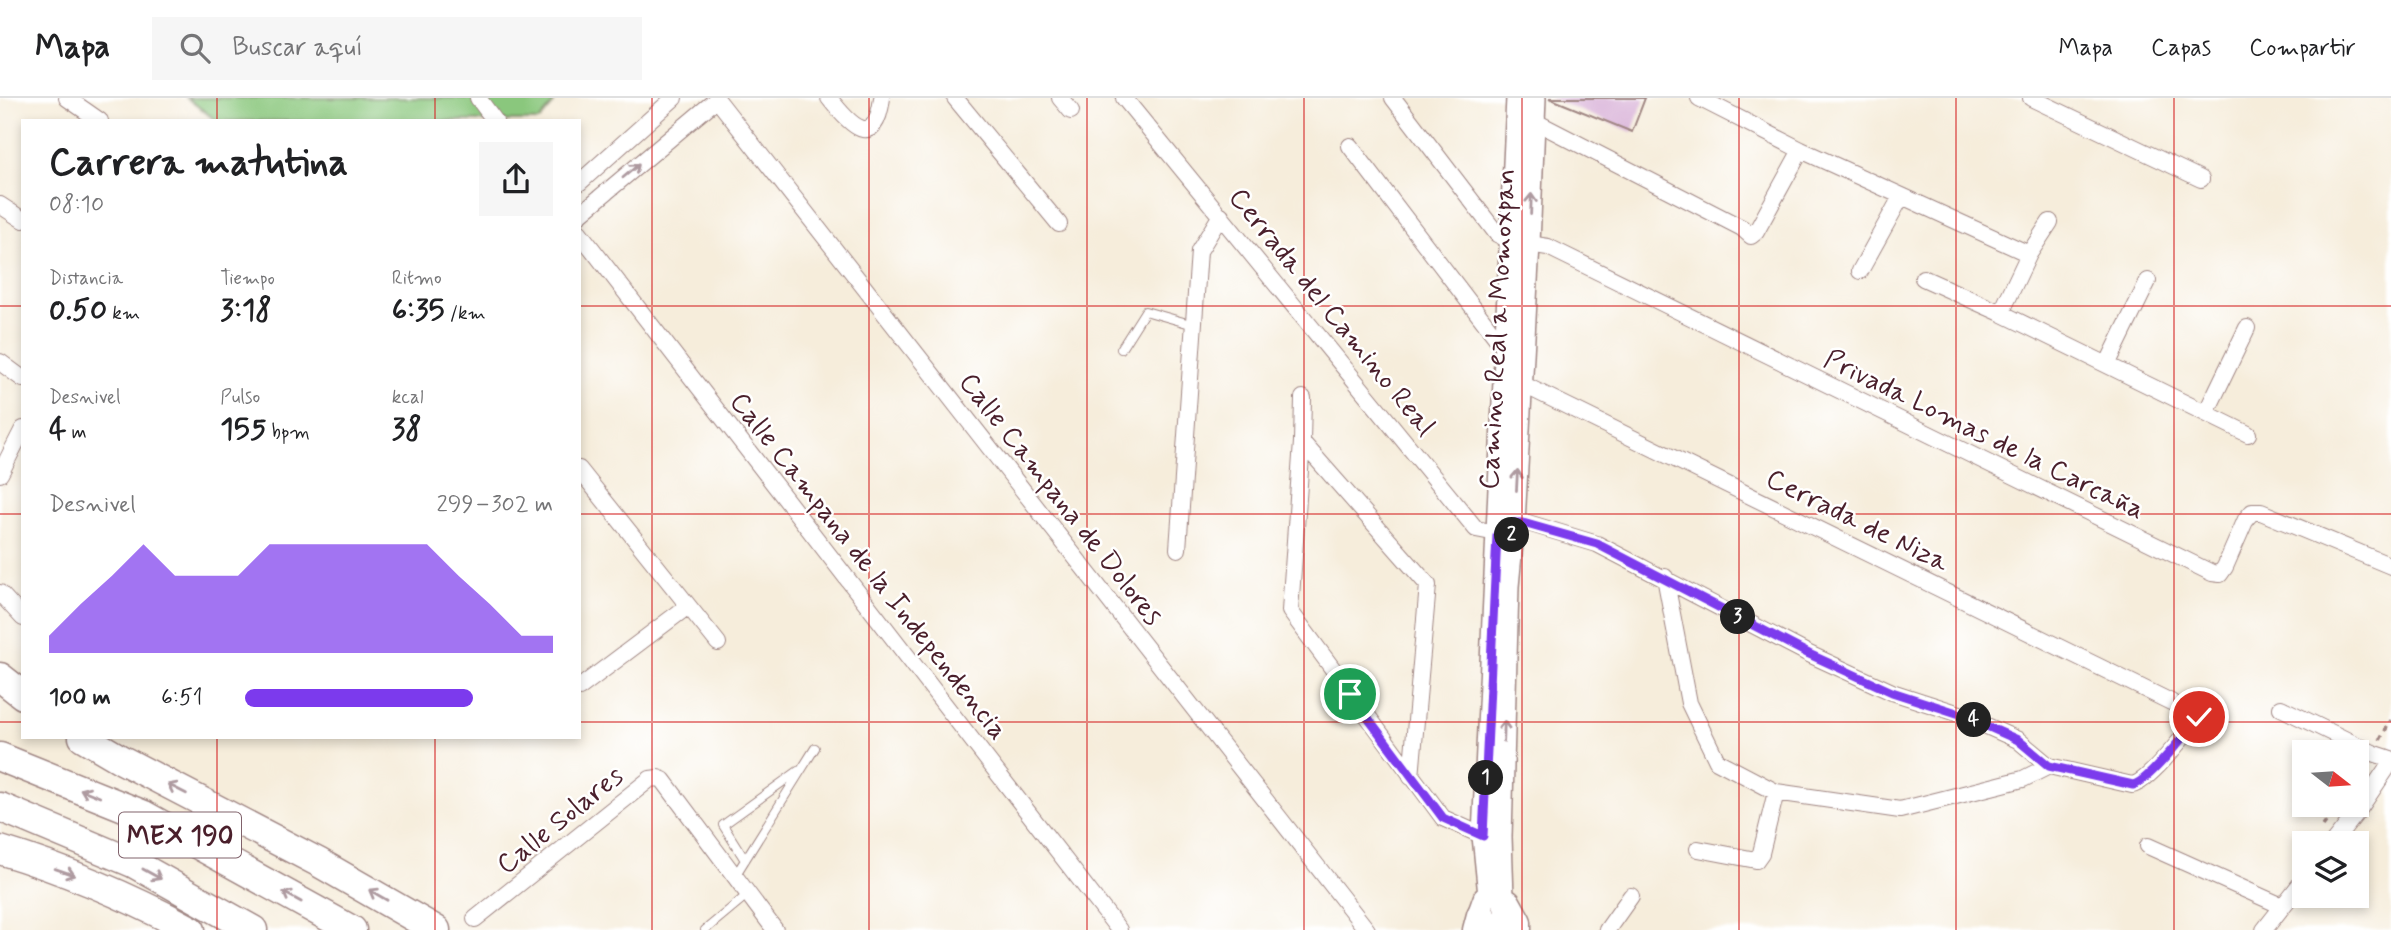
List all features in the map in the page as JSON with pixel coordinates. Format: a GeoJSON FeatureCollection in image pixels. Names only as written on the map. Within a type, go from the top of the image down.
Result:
{"type":"FeatureCollection","features":[{"type":"Feature","properties":{"kind":"highway"},"geometry":{"type":"LineString","coordinates":[[0,677],[21,693]]}},
{"type":"Feature","properties":{"kind":"highway"},"geometry":{"type":"LineString","coordinates":[[86,739],[318,862],[436,930]]}},
{"type":"Feature","properties":{"kind":"highway","name":"MEX 190"},"geometry":{"type":"LineString","coordinates":[[0,757],[144,815],[352,930]]}},
{"type":"Feature","properties":{"kind":"highway","name":"MEX 190"},"geometry":{"type":"LineString","coordinates":[[0,807],[132,863],[253,930]]}},
{"type":"Feature","properties":{"kind":"highway"},"geometry":{"type":"LineString","coordinates":[[0,850],[79,877],[191,930]]}},
{"type":"Feature","properties":{"kind":"highway"},"geometry":{"type":"LineString","coordinates":[[1492,915],[1517,922],[1517,930]]}},
{"type":"Feature","properties":{"kind":"street"},"geometry":{"type":"LineString","coordinates":[[68,98],[97,119]]}},
{"type":"Feature","properties":{"kind":"street"},"geometry":{"type":"LineString","coordinates":[[478,98],[494,119]]}},
{"type":"Feature","properties":{"kind":"street"},"geometry":{"type":"LineString","coordinates":[[581,181],[674,98]]}},
{"type":"Feature","properties":{"kind":"street"},"geometry":{"type":"LineString","coordinates":[[829,98],[857,129],[864,130],[871,127],[879,117],[882,98]]}},
{"type":"Feature","properties":{"kind":"street"},"geometry":{"type":"LineString","coordinates":[[955,98],[1059,223]]}},
{"type":"Feature","properties":{"kind":"street"},"geometry":{"type":"LineString","coordinates":[[1060,98],[1071,111]]}},
{"type":"Feature","properties":{"kind":"street","name":"Cerrada del Camino Real"},"geometry":{"type":"LineString","coordinates":[[1124,98],[1476,529],[1506,529],[1528,523],[1597,544],[1844,671],[1892,692],[1960,714],[2018,740],[2049,766]]}},
{"type":"Feature","properties":{"kind":"street"},"geometry":{"type":"LineString","coordinates":[[1392,98],[1497,234],[1520,243]]}},
{"type":"Feature","properties":{"kind":"street","name":"Camino Real a Momoxpan"},"geometry":{"type":"LineString","coordinates":[[1506,529],[1522,384],[1517,98]]}},
{"type":"Feature","properties":{"kind":"street","name":"Camino Real a Momoxpan"},"geometry":{"type":"LineString","coordinates":[[1492,915],[1492,837],[1508,586],[1506,343],[1520,243],[1535,98]]}},
{"type":"Feature","properties":{"kind":"street"},"geometry":{"type":"LineString","coordinates":[[1699,98],[1801,150],[2029,254]]}},
{"type":"Feature","properties":{"kind":"street"},"geometry":{"type":"LineString","coordinates":[[2031,98],[2201,179]]}},
{"type":"Feature","properties":{"kind":"street"},"geometry":{"type":"LineString","coordinates":[[581,213],[717,99]]}},
{"type":"Feature","properties":{"kind":"street","name":"Calle Campana de Dolores"},"geometry":{"type":"LineString","coordinates":[[717,99],[1367,930]]}},
{"type":"Feature","properties":{"kind":"street"},"geometry":{"type":"LineString","coordinates":[[1534,121],[1742,228],[1751,236],[1756,232],[1801,150]]}},
{"type":"Feature","properties":{"kind":"street"},"geometry":{"type":"LineString","coordinates":[[1350,146],[1498,340],[1506,343]]}},
{"type":"Feature","properties":{"kind":"street"},"geometry":{"type":"LineString","coordinates":[[1860,271],[1901,197]]}},
{"type":"Feature","properties":{"kind":"street"},"geometry":{"type":"LineString","coordinates":[[0,205],[21,219]]}},
{"type":"Feature","properties":{"kind":"street"},"geometry":{"type":"LineString","coordinates":[[1178,549],[1199,251],[1221,215]]}},
{"type":"Feature","properties":{"kind":"street"},"geometry":{"type":"LineString","coordinates":[[2001,313],[2029,254],[2050,222]]}},
{"type":"Feature","properties":{"kind":"street","name":"Calle Campana de la Independencia"},"geometry":{"type":"LineString","coordinates":[[581,235],[1119,930]]}},
{"type":"Feature","properties":{"kind":"street","name":"Privada Lomas de la Carcaña"},"geometry":{"type":"LineString","coordinates":[[1520,243],[1548,247],[2212,573],[2220,574],[2225,567],[2246,519],[2252,512],[2261,512],[2391,566]]}},
{"type":"Feature","properties":{"kind":"street"},"geometry":{"type":"LineString","coordinates":[[1923,278],[2001,313],[2248,434]]}},
{"type":"Feature","properties":{"kind":"street"},"geometry":{"type":"LineString","coordinates":[[2107,365],[2148,281]]}},
{"type":"Feature","properties":{"kind":"street"},"geometry":{"type":"LineString","coordinates":[[2206,413],[2247,328]]}},
{"type":"Feature","properties":{"kind":"street"},"geometry":{"type":"LineString","coordinates":[[0,362],[21,378]]}},
{"type":"Feature","properties":{"kind":"street","name":"Cerrada de Niza"},"geometry":{"type":"LineString","coordinates":[[1522,384],[2171,702]]}},
{"type":"Feature","properties":{"kind":"street"},"geometry":{"type":"LineString","coordinates":[[1303,398],[1290,611],[1443,818],[1492,837]]}},
{"type":"Feature","properties":{"kind":"street"},"geometry":{"type":"LineString","coordinates":[[0,474],[21,433]]}},
{"type":"Feature","properties":{"kind":"street"},"geometry":{"type":"LineString","coordinates":[[1302,442],[1427,585],[1411,777]]}},
{"type":"Feature","properties":{"kind":"street"},"geometry":{"type":"LineString","coordinates":[[581,472],[718,643]]}},
{"type":"Feature","properties":{"kind":"street"},"geometry":{"type":"LineString","coordinates":[[1665,578],[1689,703],[1717,761],[1776,792],[1900,810],[2023,779],[2049,766],[2133,785],[2150,775],[2199,717]]}},
{"type":"Feature","properties":{"kind":"street"},"geometry":{"type":"LineString","coordinates":[[0,593],[21,616]]}},
{"type":"Feature","properties":{"kind":"street"},"geometry":{"type":"LineString","coordinates":[[581,686],[688,606]]}},
{"type":"Feature","properties":{"kind":"street"},"geometry":{"type":"LineString","coordinates":[[2281,708],[2391,761],[2342,831]]}},
{"type":"Feature","properties":{"kind":"street","name":"Calle Solares"},"geometry":{"type":"LineString","coordinates":[[475,919],[650,779],[657,778],[663,780],[775,930]]}},
{"type":"Feature","properties":{"kind":"street"},"geometry":{"type":"LineString","coordinates":[[1698,849],[1756,860],[1761,853],[1776,792]]}},
{"type":"Feature","properties":{"kind":"street"},"geometry":{"type":"LineString","coordinates":[[2148,846],[2282,906]]}},
{"type":"Feature","properties":{"kind":"street"},"geometry":{"type":"LineString","coordinates":[[2264,930],[2292,894]]}},
{"type":"Feature","properties":{"kind":"street"},"geometry":{"type":"LineString","coordinates":[[1607,930],[1631,896]]}},
{"type":"Feature","properties":{"kind":"lane"},"geometry":{"type":"LineString","coordinates":[[1121,349],[1145,311],[1194,325]]}},
{"type":"Feature","properties":{"kind":"lane"},"geometry":{"type":"LineString","coordinates":[[734,878],[815,748]]}},
{"type":"Feature","properties":{"kind":"lane"},"geometry":{"type":"LineString","coordinates":[[745,860],[723,825],[803,767]]}},
{"type":"Feature","properties":{"kind":"lane"},"geometry":{"type":"LineString","coordinates":[[705,930],[747,895]]}},
{"type":"Feature","properties":{"kind":"green space"},"geometry":{"type":"Polygon","coordinates":[[[187,98],[549,98],[554,103],[541,119],[214,119],[187,98]]]}},
{"type":"Feature","properties":{"kind":"building"},"geometry":{"type":"Polygon","coordinates":[[[1549,98],[1645,98],[1632,132],[1549,98]]]}},
{"type":"Feature","properties":{"kind":"route"},"geometry":{"type":"LineString","coordinates":[[1350,694],[1443,818],[1483,836],[1497,535],[1513,535],[1514,523],[1528,523],[1597,544],[1809,654],[1892,692],[1960,714],[2018,740],[2049,766],[2133,785],[2140,783],[2150,775],[2199,717]]}}]}
